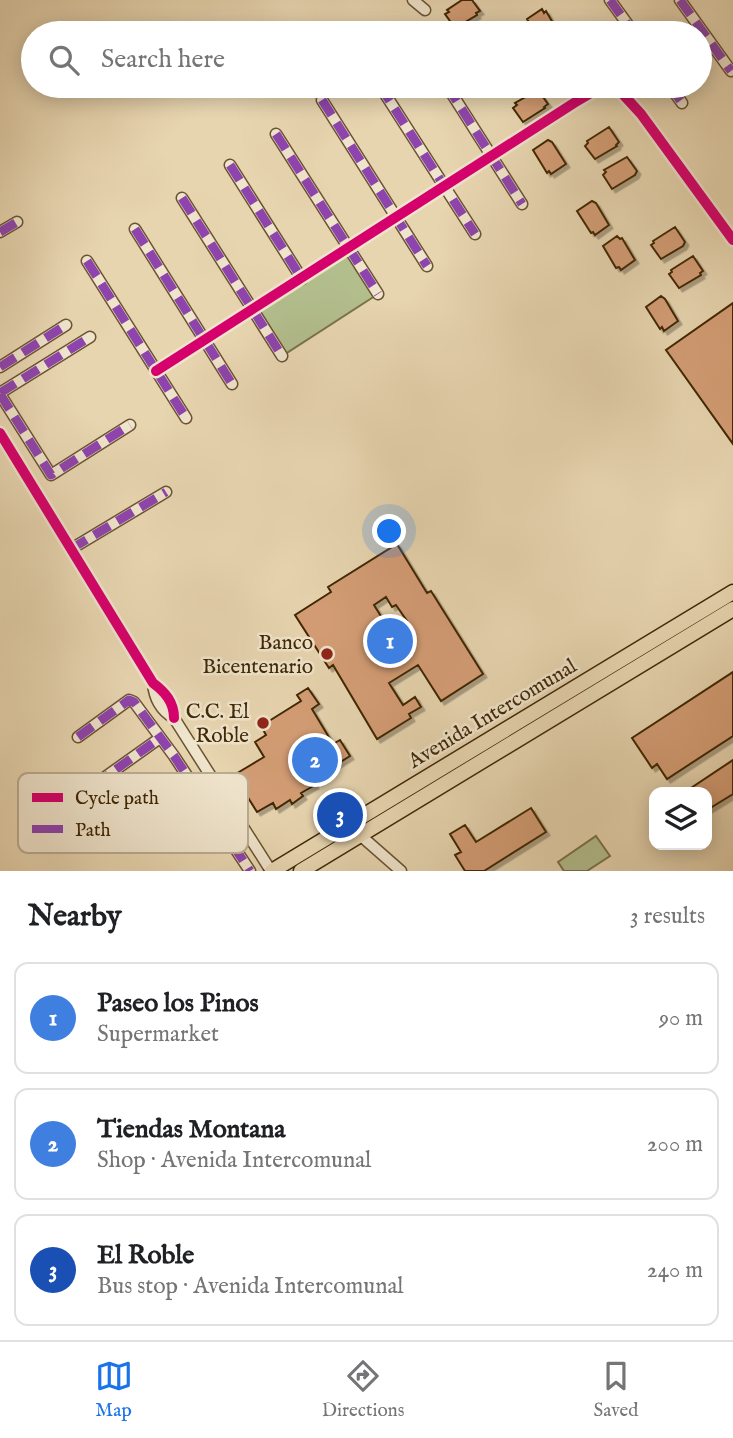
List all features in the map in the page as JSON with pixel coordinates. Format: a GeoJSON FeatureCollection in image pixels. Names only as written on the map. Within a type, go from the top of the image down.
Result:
{"type":"FeatureCollection","features":[{"type":"Feature","properties":{"kind":"main road","name":"Avenida Intercomunal"},"geometry":{"type":"LineString","coordinates":[[272,871],[733,592]]}},
{"type":"Feature","properties":{"kind":"main road","name":"Avenida Intercomunal"},"geometry":{"type":"LineString","coordinates":[[301,871],[733,610]]}},
{"type":"Feature","properties":{"kind":"street"},"geometry":{"type":"LineString","coordinates":[[413,0],[425,10]]}},
{"type":"Feature","properties":{"kind":"street"},"geometry":{"type":"LineString","coordinates":[[610,0],[625,21]]}},
{"type":"Feature","properties":{"kind":"street"},"geometry":{"type":"LineString","coordinates":[[680,0],[695,21]]}},
{"type":"Feature","properties":{"kind":"street"},"geometry":{"type":"LineString","coordinates":[[712,44],[732,71]]}},
{"type":"Feature","properties":{"kind":"street"},"geometry":{"type":"LineString","coordinates":[[388,98],[475,234]]}},
{"type":"Feature","properties":{"kind":"street"},"geometry":{"type":"LineString","coordinates":[[455,98],[522,204]]}},
{"type":"Feature","properties":{"kind":"street"},"geometry":{"type":"LineString","coordinates":[[156,371],[583,98]]}},
{"type":"Feature","properties":{"kind":"street"},"geometry":{"type":"LineString","coordinates":[[627,98],[733,240]]}},
{"type":"Feature","properties":{"kind":"street"},"geometry":{"type":"LineString","coordinates":[[678,98],[682,103]]}},
{"type":"Feature","properties":{"kind":"street"},"geometry":{"type":"LineString","coordinates":[[322,100],[427,266]]}},
{"type":"Feature","properties":{"kind":"street"},"geometry":{"type":"LineString","coordinates":[[276,134],[379,294]]}},
{"type":"Feature","properties":{"kind":"street"},"geometry":{"type":"LineString","coordinates":[[230,165],[302,279]]}},
{"type":"Feature","properties":{"kind":"street"},"geometry":{"type":"LineString","coordinates":[[182,198],[282,356]]}},
{"type":"Feature","properties":{"kind":"street"},"geometry":{"type":"LineString","coordinates":[[0,232],[17,222]]}},
{"type":"Feature","properties":{"kind":"street"},"geometry":{"type":"LineString","coordinates":[[135,229],[232,384]]}},
{"type":"Feature","properties":{"kind":"street"},"geometry":{"type":"LineString","coordinates":[[87,261],[186,418]]}},
{"type":"Feature","properties":{"kind":"street"},"geometry":{"type":"LineString","coordinates":[[0,367],[66,325]]}},
{"type":"Feature","properties":{"kind":"street"},"geometry":{"type":"LineString","coordinates":[[90,337],[0,393],[51,475],[130,425]]}},
{"type":"Feature","properties":{"kind":"street"},"geometry":{"type":"LineString","coordinates":[[6,444],[24,432]]}},
{"type":"Feature","properties":{"kind":"street"},"geometry":{"type":"LineString","coordinates":[[0,433],[153,683],[153,691],[160,706],[174,718],[209,773]]}},
{"type":"Feature","properties":{"kind":"street"},"geometry":{"type":"LineString","coordinates":[[71,549],[166,492]]}},
{"type":"Feature","properties":{"kind":"street"},"geometry":{"type":"LineString","coordinates":[[78,737],[132,700],[184,773]]}},
{"type":"Feature","properties":{"kind":"street"},"geometry":{"type":"LineString","coordinates":[[111,773],[160,738]]}},
{"type":"Feature","properties":{"kind":"street"},"geometry":{"type":"LineString","coordinates":[[248,834],[272,871]]}},
{"type":"Feature","properties":{"kind":"street"},"geometry":{"type":"LineString","coordinates":[[360,835],[401,871]]}},
{"type":"Feature","properties":{"kind":"street"},"geometry":{"type":"LineString","coordinates":[[238,853],[250,871]]}},
{"type":"Feature","properties":{"kind":"green space"},"geometry":{"type":"Polygon","coordinates":[[[349,248],[378,294],[282,356],[253,310],[349,248]]]}},
{"type":"Feature","properties":{"kind":"green space"},"geometry":{"type":"Polygon","coordinates":[[[596,836],[610,856],[587,871],[564,871],[558,862],[596,836]]]}},
{"type":"Feature","properties":{"kind":"building"},"geometry":{"type":"Polygon","coordinates":[[[462,0],[472,0],[480,11],[467,21],[450,21],[445,14],[449,12],[447,10],[462,0]]]}},
{"type":"Feature","properties":{"kind":"building"},"geometry":{"type":"Polygon","coordinates":[[[542,9],[552,21],[528,21],[527,19],[542,9]]]}},
{"type":"Feature","properties":{"kind":"building"},"geometry":{"type":"Polygon","coordinates":[[[524,98],[544,98],[548,104],[523,122],[513,108],[517,105],[515,103],[524,98]]]}},
{"type":"Feature","properties":{"kind":"building"},"geometry":{"type":"Polygon","coordinates":[[[609,127],[619,142],[617,146],[595,159],[585,146],[587,141],[609,127]]]}},
{"type":"Feature","properties":{"kind":"building"},"geometry":{"type":"Polygon","coordinates":[[[548,140],[566,164],[551,174],[549,171],[547,173],[533,150],[548,140]]]}},
{"type":"Feature","properties":{"kind":"building"},"geometry":{"type":"Polygon","coordinates":[[[627,157],[637,171],[612,189],[603,175],[606,172],[604,170],[627,157]]]}},
{"type":"Feature","properties":{"kind":"building"},"geometry":{"type":"Polygon","coordinates":[[[592,201],[596,203],[609,225],[595,235],[577,211],[592,201]]]}},
{"type":"Feature","properties":{"kind":"building"},"geometry":{"type":"Polygon","coordinates":[[[675,227],[685,242],[683,246],[661,259],[651,245],[675,227]]]}},
{"type":"Feature","properties":{"kind":"building"},"geometry":{"type":"Polygon","coordinates":[[[617,236],[622,238],[635,260],[621,270],[616,268],[603,246],[617,236]]]}},
{"type":"Feature","properties":{"kind":"building"},"geometry":{"type":"Polygon","coordinates":[[[693,256],[703,271],[701,275],[679,288],[669,274],[693,256]]]}},
{"type":"Feature","properties":{"kind":"building"},"geometry":{"type":"Polygon","coordinates":[[[661,296],[678,321],[664,331],[646,307],[661,296]]]}},
{"type":"Feature","properties":{"kind":"building"},"geometry":{"type":"Polygon","coordinates":[[[733,303],[733,444],[666,350],[733,303]]]}},
{"type":"Feature","properties":{"kind":"building"},"geometry":{"type":"Polygon","coordinates":[[[397,544],[427,593],[431,591],[483,674],[441,701],[418,665],[389,683],[403,705],[415,697],[421,707],[409,714],[411,718],[377,739],[333,665],[329,668],[295,615],[331,592],[328,587],[397,544]],[[386,597],[374,605],[392,634],[409,624],[396,605],[392,607],[386,597]]]}},
{"type":"Feature","properties":{"kind":"building"},"geometry":{"type":"Polygon","coordinates":[[[733,672],[733,736],[667,779],[657,764],[652,768],[632,738],[733,672]]]}},
{"type":"Feature","properties":{"kind":"building"},"geometry":{"type":"Polygon","coordinates":[[[308,688],[319,704],[312,709],[333,744],[340,740],[350,756],[312,780],[315,785],[301,793],[303,796],[292,804],[290,800],[276,809],[273,803],[257,812],[248,798],[248,773],[237,773],[264,757],[255,742],[266,735],[261,726],[301,701],[297,695],[308,688]]]}},
{"type":"Feature","properties":{"kind":"building"},"geometry":{"type":"Polygon","coordinates":[[[733,760],[733,794],[712,807],[712,787],[692,787],[733,760]]]}},
{"type":"Feature","properties":{"kind":"building"},"geometry":{"type":"Polygon","coordinates":[[[531,808],[546,832],[484,871],[465,871],[455,855],[461,852],[450,834],[465,825],[476,842],[531,808]]]}},
{"type":"Feature","properties":{"kind":"marked path"},"geometry":{"type":"LineString","coordinates":[[610,0],[625,21]]}},
{"type":"Feature","properties":{"kind":"marked path"},"geometry":{"type":"LineString","coordinates":[[680,0],[695,21]]}},
{"type":"Feature","properties":{"kind":"marked path"},"geometry":{"type":"LineString","coordinates":[[712,45],[731,71]]}},
{"type":"Feature","properties":{"kind":"marked path"},"geometry":{"type":"LineString","coordinates":[[388,98],[475,234]]}},
{"type":"Feature","properties":{"kind":"marked path"},"geometry":{"type":"LineString","coordinates":[[455,98],[522,204]]}},
{"type":"Feature","properties":{"kind":"marked path"},"geometry":{"type":"LineString","coordinates":[[678,98],[682,103]]}},
{"type":"Feature","properties":{"kind":"marked path"},"geometry":{"type":"LineString","coordinates":[[322,100],[427,266]]}},
{"type":"Feature","properties":{"kind":"marked path"},"geometry":{"type":"LineString","coordinates":[[276,134],[378,294]]}},
{"type":"Feature","properties":{"kind":"marked path"},"geometry":{"type":"LineString","coordinates":[[230,165],[302,279]]}},
{"type":"Feature","properties":{"kind":"marked path"},"geometry":{"type":"LineString","coordinates":[[182,198],[282,356]]}},
{"type":"Feature","properties":{"kind":"marked path"},"geometry":{"type":"LineString","coordinates":[[0,232],[17,222]]}},
{"type":"Feature","properties":{"kind":"marked path"},"geometry":{"type":"LineString","coordinates":[[135,229],[232,384]]}},
{"type":"Feature","properties":{"kind":"marked path"},"geometry":{"type":"LineString","coordinates":[[87,261],[186,418]]}},
{"type":"Feature","properties":{"kind":"marked path"},"geometry":{"type":"LineString","coordinates":[[0,367],[66,325]]}},
{"type":"Feature","properties":{"kind":"marked path"},"geometry":{"type":"LineString","coordinates":[[0,393],[90,337]]}},
{"type":"Feature","properties":{"kind":"marked path"},"geometry":{"type":"LineString","coordinates":[[0,394],[51,475],[130,425]]}},
{"type":"Feature","properties":{"kind":"marked path"},"geometry":{"type":"LineString","coordinates":[[71,549],[166,492]]}},
{"type":"Feature","properties":{"kind":"marked path"},"geometry":{"type":"LineString","coordinates":[[78,737],[129,700],[134,702],[185,773]]}},
{"type":"Feature","properties":{"kind":"marked path"},"geometry":{"type":"LineString","coordinates":[[111,773],[160,738]]}},
{"type":"Feature","properties":{"kind":"marked path"},"geometry":{"type":"LineString","coordinates":[[238,853],[250,871]]}},
{"type":"Feature","properties":{"kind":"cycle path"},"geometry":{"type":"LineString","coordinates":[[156,371],[582,98]]}},
{"type":"Feature","properties":{"kind":"cycle path"},"geometry":{"type":"LineString","coordinates":[[626,98],[641,114],[733,240]]}},
{"type":"Feature","properties":{"kind":"cycle path"},"geometry":{"type":"LineString","coordinates":[[0,433],[153,683],[168,698],[174,718]]}},
{"type":"Feature","properties":{"kind":"place","name":"Paseo los Pinos"},"geometry":{"type":"Point","coordinates":[390,641]}},
{"type":"Feature","properties":{"kind":"place","name":"Banco Bicentenario"},"geometry":{"type":"Point","coordinates":[327,654]}},
{"type":"Feature","properties":{"kind":"place","name":"C.C. El Roble"},"geometry":{"type":"Point","coordinates":[263,723]}},
{"type":"Feature","properties":{"kind":"place","name":"Tiendas Montana"},"geometry":{"type":"Point","coordinates":[315,760]}},
{"type":"Feature","properties":{"kind":"place","name":"El Roble"},"geometry":{"type":"Point","coordinates":[340,815]}}]}
